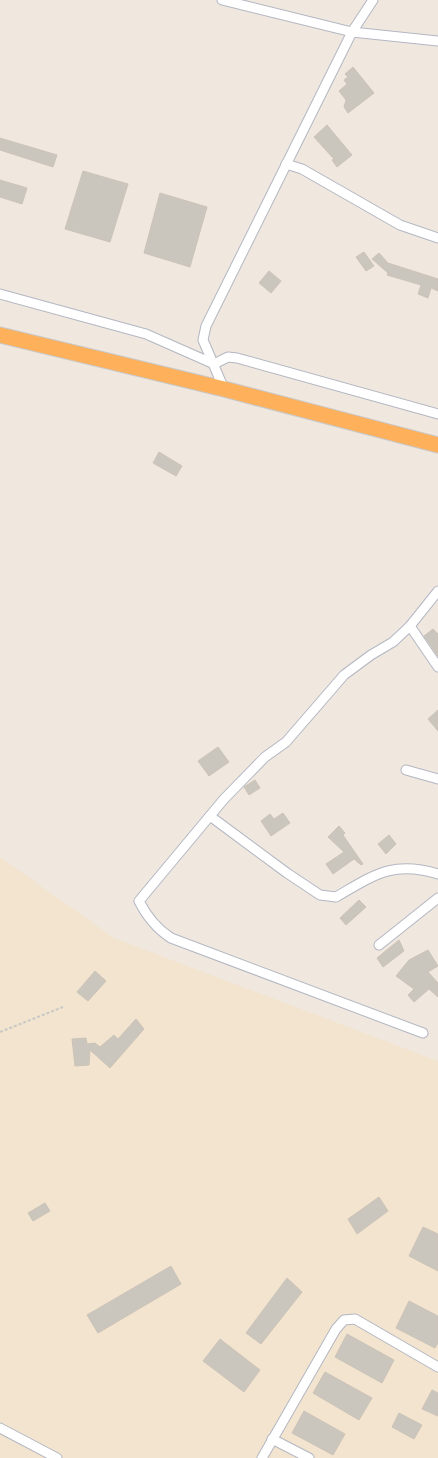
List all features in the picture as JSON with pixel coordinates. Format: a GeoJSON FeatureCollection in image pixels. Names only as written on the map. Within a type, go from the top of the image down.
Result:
{"type":"FeatureCollection","features":[{"type":"Feature","properties":{"kind":"highway"},"geometry":{"type":"LineString","coordinates":[[0,335],[224,389],[438,445]]}},
{"type":"Feature","properties":{"kind":"street"},"geometry":{"type":"LineString","coordinates":[[222,0],[352,32],[438,42]]}},
{"type":"Feature","properties":{"kind":"street"},"geometry":{"type":"LineString","coordinates":[[224,389],[203,340],[206,326],[352,32],[373,0]]}},
{"type":"Feature","properties":{"kind":"street"},"geometry":{"type":"LineString","coordinates":[[286,164],[302,169],[400,225],[438,238]]}},
{"type":"Feature","properties":{"kind":"street"},"geometry":{"type":"LineString","coordinates":[[0,294],[146,334],[214,364]]}},
{"type":"Feature","properties":{"kind":"street"},"geometry":{"type":"LineString","coordinates":[[214,364],[228,356],[237,358],[438,414]]}},
{"type":"Feature","properties":{"kind":"street"},"geometry":{"type":"LineString","coordinates":[[423,1034],[171,938],[160,932],[144,911],[139,901],[224,799],[265,757],[286,742],[344,675],[371,655],[393,642],[410,626],[438,591]]}},
{"type":"Feature","properties":{"kind":"street"},"geometry":{"type":"LineString","coordinates":[[410,626],[438,667]]}},
{"type":"Feature","properties":{"kind":"street"},"geometry":{"type":"LineString","coordinates":[[406,770],[438,779]]}},
{"type":"Feature","properties":{"kind":"street"},"geometry":{"type":"LineString","coordinates":[[210,816],[287,873],[320,895],[336,897],[374,874],[387,869],[421,868],[438,874]]}},
{"type":"Feature","properties":{"kind":"street"},"geometry":{"type":"LineString","coordinates":[[379,945],[438,898]]}},
{"type":"Feature","properties":{"kind":"street"},"geometry":{"type":"LineString","coordinates":[[262,1458],[336,1330],[344,1320],[355,1318],[438,1367]]}},
{"type":"Feature","properties":{"kind":"street"},"geometry":{"type":"LineString","coordinates":[[0,1428],[57,1458]]}},
{"type":"Feature","properties":{"kind":"street"},"geometry":{"type":"LineString","coordinates":[[272,1439],[309,1458]]}},
{"type":"Feature","properties":{"kind":"path"},"geometry":{"type":"LineString","coordinates":[[0,1032],[63,1008]]}},
{"type":"Feature","properties":{"kind":"shaded area"},"geometry":{"type":"Polygon","coordinates":[[[0,857],[114,938],[438,1061],[438,1458],[0,1458],[0,857]]]}},
{"type":"Feature","properties":{"kind":"building"},"geometry":{"type":"Polygon","coordinates":[[[353,67],[374,93],[348,113],[344,107],[346,100],[339,91],[347,84],[344,80],[348,77],[345,74],[353,67]]]}},
{"type":"Feature","properties":{"kind":"building"},"geometry":{"type":"Polygon","coordinates":[[[327,125],[352,155],[337,167],[332,160],[334,159],[314,137],[327,125]]]}},
{"type":"Feature","properties":{"kind":"building"},"geometry":{"type":"Polygon","coordinates":[[[0,138],[57,155],[53,167],[0,150],[0,138]]]}},
{"type":"Feature","properties":{"kind":"building"},"geometry":{"type":"Polygon","coordinates":[[[83,171],[128,184],[110,242],[65,229],[83,171]]]}},
{"type":"Feature","properties":{"kind":"building"},"geometry":{"type":"Polygon","coordinates":[[[0,180],[27,188],[22,204],[0,197],[0,180]]]}},
{"type":"Feature","properties":{"kind":"building"},"geometry":{"type":"Polygon","coordinates":[[[160,193],[207,207],[190,267],[144,253],[160,193]]]}},
{"type":"Feature","properties":{"kind":"building"},"geometry":{"type":"Polygon","coordinates":[[[364,252],[374,266],[366,271],[356,257],[364,252]]]}},
{"type":"Feature","properties":{"kind":"building"},"geometry":{"type":"Polygon","coordinates":[[[379,253],[388,263],[438,279],[438,291],[431,288],[428,298],[418,294],[421,285],[387,275],[388,273],[372,259],[379,253]]]}},
{"type":"Feature","properties":{"kind":"building"},"geometry":{"type":"Polygon","coordinates":[[[269,271],[281,281],[271,293],[259,283],[269,271]]]}},
{"type":"Feature","properties":{"kind":"building"},"geometry":{"type":"Polygon","coordinates":[[[159,452],[182,466],[176,476],[153,463],[159,452]]]}},
{"type":"Feature","properties":{"kind":"building"},"geometry":{"type":"Polygon","coordinates":[[[433,629],[438,634],[438,656],[424,636],[433,629]]]}},
{"type":"Feature","properties":{"kind":"building"},"geometry":{"type":"Polygon","coordinates":[[[438,710],[438,731],[428,719],[438,710]]]}},
{"type":"Feature","properties":{"kind":"building"},"geometry":{"type":"Polygon","coordinates":[[[218,747],[229,762],[209,776],[198,761],[218,747]]]}},
{"type":"Feature","properties":{"kind":"building"},"geometry":{"type":"Polygon","coordinates":[[[255,780],[260,788],[249,795],[244,787],[255,780]]]}},
{"type":"Feature","properties":{"kind":"building"},"geometry":{"type":"Polygon","coordinates":[[[283,813],[290,823],[271,836],[261,821],[270,814],[274,819],[283,813]]]}},
{"type":"Feature","properties":{"kind":"building"},"geometry":{"type":"Polygon","coordinates":[[[339,826],[345,833],[343,835],[363,864],[361,865],[354,859],[333,874],[326,864],[344,852],[328,837],[339,826]]]}},
{"type":"Feature","properties":{"kind":"building"},"geometry":{"type":"Polygon","coordinates":[[[389,835],[396,844],[386,854],[378,844],[389,835]]]}},
{"type":"Feature","properties":{"kind":"building"},"geometry":{"type":"Polygon","coordinates":[[[359,900],[366,907],[346,925],[340,918],[359,900]]]}},
{"type":"Feature","properties":{"kind":"building"},"geometry":{"type":"Polygon","coordinates":[[[399,940],[404,951],[383,967],[377,958],[399,940]]]}},
{"type":"Feature","properties":{"kind":"building"},"geometry":{"type":"Polygon","coordinates":[[[428,950],[438,966],[428,972],[438,983],[438,997],[429,989],[414,1002],[408,995],[414,989],[396,976],[409,960],[428,950]]]}},
{"type":"Feature","properties":{"kind":"building"},"geometry":{"type":"Polygon","coordinates":[[[95,971],[106,981],[88,1001],[77,992],[95,971]]]}},
{"type":"Feature","properties":{"kind":"building"},"geometry":{"type":"Polygon","coordinates":[[[136,1019],[144,1029],[110,1068],[90,1050],[89,1065],[75,1066],[72,1039],[86,1038],[87,1044],[95,1043],[100,1047],[114,1035],[118,1039],[136,1019]]]}},
{"type":"Feature","properties":{"kind":"building"},"geometry":{"type":"Polygon","coordinates":[[[379,1197],[388,1211],[357,1234],[348,1219],[379,1197]]]}},
{"type":"Feature","properties":{"kind":"building"},"geometry":{"type":"Polygon","coordinates":[[[45,1203],[50,1211],[33,1221],[28,1213],[45,1203]]]}},
{"type":"Feature","properties":{"kind":"building"},"geometry":{"type":"Polygon","coordinates":[[[423,1227],[438,1234],[438,1271],[409,1256],[423,1227]]]}},
{"type":"Feature","properties":{"kind":"building"},"geometry":{"type":"Polygon","coordinates":[[[171,1266],[181,1284],[98,1333],[87,1315],[171,1266]]]}},
{"type":"Feature","properties":{"kind":"building"},"geometry":{"type":"Polygon","coordinates":[[[287,1278],[302,1292],[261,1344],[246,1333],[287,1278]]]}},
{"type":"Feature","properties":{"kind":"building"},"geometry":{"type":"Polygon","coordinates":[[[409,1301],[438,1316],[438,1343],[435,1348],[396,1328],[409,1301]]]}},
{"type":"Feature","properties":{"kind":"building"},"geometry":{"type":"Polygon","coordinates":[[[347,1334],[394,1360],[382,1383],[335,1357],[347,1334]]]}},
{"type":"Feature","properties":{"kind":"building"},"geometry":{"type":"Polygon","coordinates":[[[220,1339],[260,1370],[244,1392],[203,1361],[220,1339]]]}},
{"type":"Feature","properties":{"kind":"building"},"geometry":{"type":"Polygon","coordinates":[[[325,1372],[372,1398],[359,1420],[313,1393],[325,1372]]]}},
{"type":"Feature","properties":{"kind":"building"},"geometry":{"type":"Polygon","coordinates":[[[432,1390],[438,1393],[438,1416],[422,1409],[432,1390]]]}},
{"type":"Feature","properties":{"kind":"building"},"geometry":{"type":"Polygon","coordinates":[[[304,1411],[345,1434],[333,1455],[292,1433],[304,1411]]]}},
{"type":"Feature","properties":{"kind":"building"},"geometry":{"type":"Polygon","coordinates":[[[399,1413],[422,1425],[414,1439],[392,1427],[399,1413]]]}}]}
